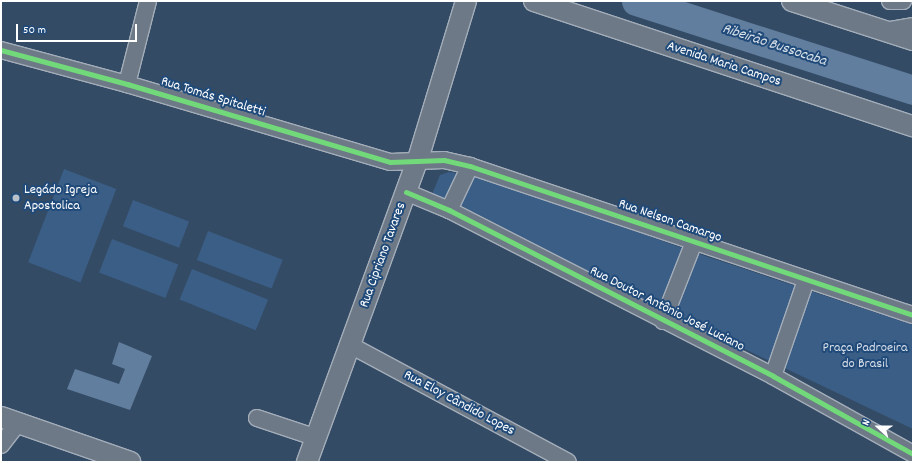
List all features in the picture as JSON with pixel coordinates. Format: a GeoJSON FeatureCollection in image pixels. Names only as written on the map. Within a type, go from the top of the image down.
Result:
{"type":"FeatureCollection","features":[{"type":"Feature","properties":{"kind":"main road","name":"Rua Cipriano Tavares"},"geometry":{"type":"LineString","coordinates":[[307,462],[418,159],[466,1]]}},
{"type":"Feature","properties":{"kind":"main road","name":"Avenida Maria Campos"},"geometry":{"type":"LineString","coordinates":[[534,1],[913,126]]}},
{"type":"Feature","properties":{"kind":"main road"},"geometry":{"type":"LineString","coordinates":[[792,1],[913,40]]}},
{"type":"Feature","properties":{"kind":"main road"},"geometry":{"type":"LineString","coordinates":[[10,420],[130,462]]}},
{"type":"Feature","properties":{"kind":"street"},"geometry":{"type":"LineString","coordinates":[[127,84],[148,1]]}},
{"type":"Feature","properties":{"kind":"street"},"geometry":{"type":"LineString","coordinates":[[890,1],[903,1]]}},
{"type":"Feature","properties":{"kind":"street"},"geometry":{"type":"LineString","coordinates":[[885,31],[913,26]]}},
{"type":"Feature","properties":{"kind":"street","name":"Rua Tomás Spitaletti"},"geometry":{"type":"LineString","coordinates":[[1,50],[127,84],[390,162],[418,159]]}},
{"type":"Feature","properties":{"kind":"street","name":"Rua Nelson Camargo"},"geometry":{"type":"LineString","coordinates":[[418,159],[444,160],[470,166],[913,315]]}},
{"type":"Feature","properties":{"kind":"street"},"geometry":{"type":"LineString","coordinates":[[449,210],[470,166]]}},
{"type":"Feature","properties":{"kind":"street","name":"Rua Doutor Antônio José Luciano"},"geometry":{"type":"LineString","coordinates":[[406,192],[449,210],[663,321],[773,376],[913,454]]}},
{"type":"Feature","properties":{"kind":"street"},"geometry":{"type":"LineString","coordinates":[[663,321],[694,242]]}},
{"type":"Feature","properties":{"kind":"street"},"geometry":{"type":"LineString","coordinates":[[773,376],[806,280]]}},
{"type":"Feature","properties":{"kind":"street","name":"Rua Eloy Cândido Lopes"},"geometry":{"type":"LineString","coordinates":[[350,345],[568,462]]}},
{"type":"Feature","properties":{"kind":"street"},"geometry":{"type":"LineString","coordinates":[[257,418],[316,438]]}},
{"type":"Feature","properties":{"kind":"street"},"geometry":{"type":"LineString","coordinates":[[1,445],[10,420]]}},
{"type":"Feature","properties":{"kind":"green space"},"geometry":{"type":"Polygon","coordinates":[[[64,169],[116,189],[80,282],[28,262],[64,169]]]}},
{"type":"Feature","properties":{"kind":"green space","name":"Praça Padroeira do Brasil"},"geometry":{"type":"Polygon","coordinates":[[[449,172],[485,178],[705,256],[913,325],[913,429],[667,312],[458,204],[432,194],[440,175],[449,172]]]}},
{"type":"Feature","properties":{"kind":"green space"},"geometry":{"type":"Polygon","coordinates":[[[133,200],[189,222],[179,248],[123,226],[133,200]]]}},
{"type":"Feature","properties":{"kind":"green space"},"geometry":{"type":"Polygon","coordinates":[[[208,231],[283,260],[272,289],[197,260],[208,231]]]}},
{"type":"Feature","properties":{"kind":"green space"},"geometry":{"type":"Polygon","coordinates":[[[112,239],[178,264],[165,298],[99,273],[112,239]]]}},
{"type":"Feature","properties":{"kind":"green space"},"geometry":{"type":"Polygon","coordinates":[[[192,269],[268,300],[256,330],[180,300],[192,269]]]}},
{"type":"Feature","properties":{"kind":"shaded area"},"geometry":{"type":"Polygon","coordinates":[[[119,342],[152,356],[130,410],[67,389],[75,369],[119,384],[125,369],[112,364],[119,342]]]}},
{"type":"Feature","properties":{"kind":"waterway","name":"Ribeirão Bussocaba"},"geometry":{"type":"LineString","coordinates":[[636,1],[913,90]]}},
{"type":"Feature","properties":{"kind":"cycle path"},"geometry":{"type":"LineString","coordinates":[[1,50],[127,84],[390,162],[444,160],[470,166],[913,315]]}},
{"type":"Feature","properties":{"kind":"cycle path"},"geometry":{"type":"LineString","coordinates":[[406,192],[449,210],[773,376],[913,454]]}},
{"type":"Feature","properties":{"kind":"place","name":"Legádo Igreja Apostolica"},"geometry":{"type":"Point","coordinates":[16,198]}}]}
